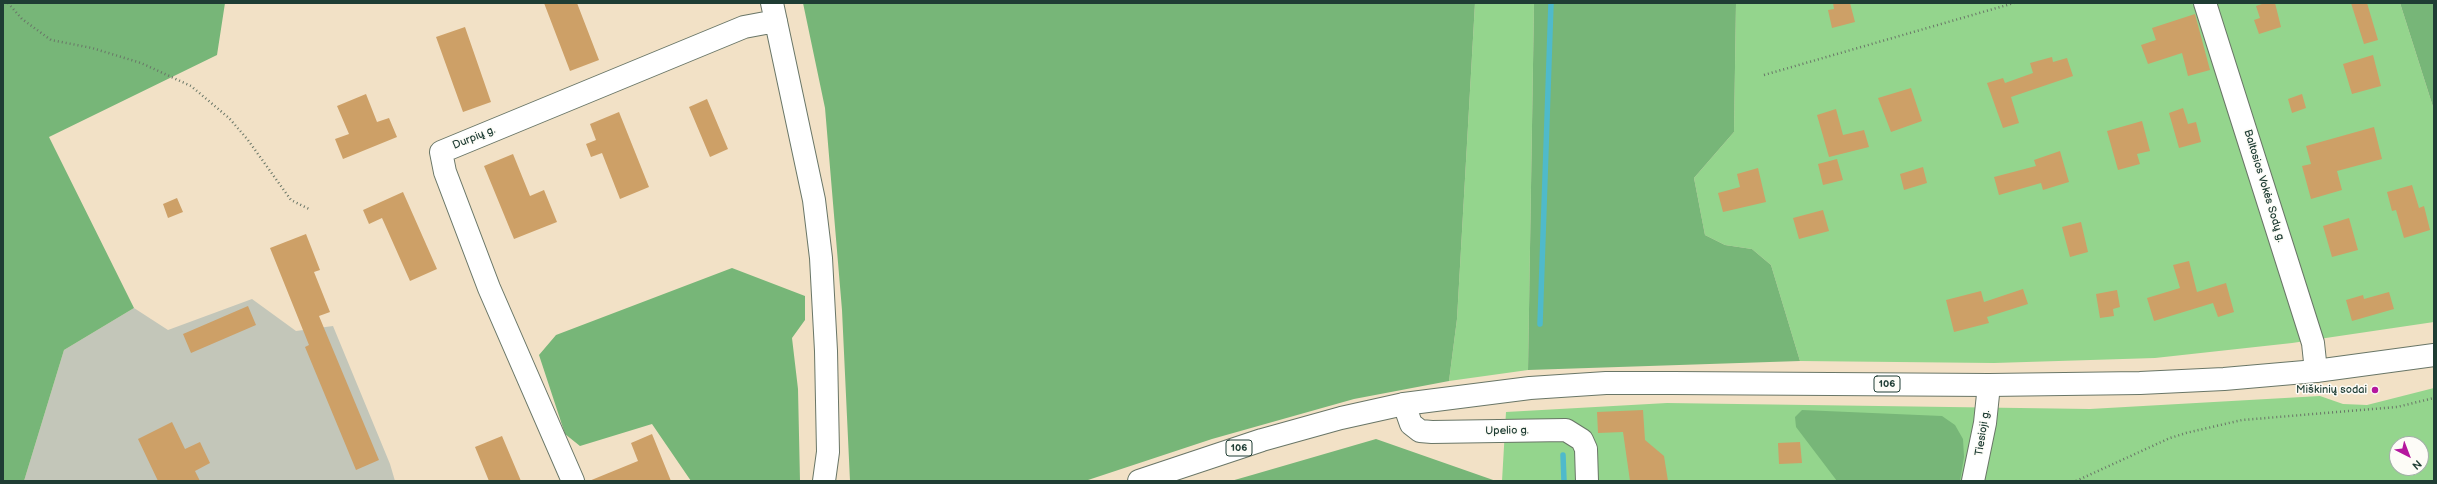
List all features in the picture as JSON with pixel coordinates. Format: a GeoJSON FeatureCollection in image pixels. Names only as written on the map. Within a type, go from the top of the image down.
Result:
{"type":"FeatureCollection","features":[{"type":"Feature","properties":{"kind":"street","name":"Baltosios Vokės Sodų g."},"geometry":{"type":"LineString","coordinates":[[2205,3],[2313,343],[2316,370]]}},
{"type":"Feature","properties":{"kind":"street","name":"Durpių g."},"geometry":{"type":"LineString","coordinates":[[573,481],[489,288],[445,172],[441,152],[744,27],[774,12]]}},
{"type":"Feature","properties":{"kind":"street"},"geometry":{"type":"LineString","coordinates":[[774,12],[814,200],[821,258],[826,359],[828,452],[824,481]]}},
{"type":"Feature","properties":{"kind":"street","name":"106"},"geometry":{"type":"LineString","coordinates":[[1139,481],[1262,440],[1342,418],[1404,404],[1530,388],[1606,383],[1989,385],[2140,383],[2224,379],[2316,370],[2434,355]]}},
{"type":"Feature","properties":{"kind":"street","name":"Tiesioji g."},"geometry":{"type":"LineString","coordinates":[[1973,481],[1985,423],[1989,385]]}},
{"type":"Feature","properties":{"kind":"street","name":"Upelio g."},"geometry":{"type":"LineString","coordinates":[[1404,404],[1411,424],[1420,431],[1566,430],[1582,440],[1586,449],[1587,481]]}},
{"type":"Feature","properties":{"kind":"path"},"geometry":{"type":"LineString","coordinates":[[8,3],[22,19],[51,40],[92,48],[141,63],[191,86],[228,118],[248,140],[291,200],[309,209]]}},
{"type":"Feature","properties":{"kind":"path"},"geometry":{"type":"LineString","coordinates":[[1764,75],[2014,3]]}},
{"type":"Feature","properties":{"kind":"path"},"geometry":{"type":"LineString","coordinates":[[2076,481],[2170,438],[2242,420],[2397,407],[2434,398]]}},
{"type":"Feature","properties":{"kind":"shaded area"},"geometry":{"type":"Polygon","coordinates":[[[252,299],[296,331],[333,326],[390,464],[395,481],[24,481],[64,350],[134,308],[168,330],[252,299]]]}},
{"type":"Feature","properties":{"kind":"green space"},"geometry":{"type":"Polygon","coordinates":[[[3,3],[225,3],[217,55],[49,137],[134,308],[64,350],[24,481],[3,481],[3,3]]]}},
{"type":"Feature","properties":{"kind":"green space"},"geometry":{"type":"Polygon","coordinates":[[[803,3],[1475,3],[1457,319],[1449,381],[1354,399],[1212,439],[1085,481],[850,481],[842,310],[825,108],[803,3]]]}},
{"type":"Feature","properties":{"kind":"green space"},"geometry":{"type":"Polygon","coordinates":[[[1475,3],[1534,3],[1528,370],[1449,381],[1457,319],[1475,3]]]}},
{"type":"Feature","properties":{"kind":"green space"},"geometry":{"type":"Polygon","coordinates":[[[1534,3],[1736,3],[1734,132],[1694,178],[1705,235],[1725,245],[1752,249],[1771,265],[1800,361],[1528,370],[1534,3]]]}},
{"type":"Feature","properties":{"kind":"green space"},"geometry":{"type":"Polygon","coordinates":[[[1736,3],[2400,3],[2434,110],[2434,322],[2292,343],[2155,358],[1994,363],[1800,361],[1771,265],[1752,249],[1725,245],[1705,235],[1694,178],[1734,132],[1736,3]]]}},
{"type":"Feature","properties":{"kind":"green space"},"geometry":{"type":"Polygon","coordinates":[[[2400,3],[2434,3],[2434,110],[2400,3]]]}},
{"type":"Feature","properties":{"kind":"green space"},"geometry":{"type":"Polygon","coordinates":[[[732,268],[805,296],[805,320],[792,338],[798,389],[800,481],[691,481],[652,424],[580,446],[565,434],[539,355],[556,335],[732,268]]]}},
{"type":"Feature","properties":{"kind":"green space"},"geometry":{"type":"Polygon","coordinates":[[[2434,388],[2434,481],[1502,481],[1506,412],[1667,403],[2090,409],[2320,396],[2343,404],[2367,405],[2434,388]]]}},
{"type":"Feature","properties":{"kind":"green space"},"geometry":{"type":"Polygon","coordinates":[[[1802,410],[1942,416],[1955,425],[1963,439],[1964,457],[1960,481],[1837,481],[1796,427],[1795,417],[1802,410]]]}},
{"type":"Feature","properties":{"kind":"green space"},"geometry":{"type":"Polygon","coordinates":[[[1376,439],[1496,481],[1231,481],[1252,475],[1376,439]]]}},
{"type":"Feature","properties":{"kind":"building"},"geometry":{"type":"Polygon","coordinates":[[[544,3],[577,3],[599,60],[570,71],[544,3]]]}},
{"type":"Feature","properties":{"kind":"building"},"geometry":{"type":"Polygon","coordinates":[[[1833,3],[1850,3],[1855,22],[1832,28],[1828,10],[1834,9],[1833,3]]]}},
{"type":"Feature","properties":{"kind":"building"},"geometry":{"type":"Polygon","coordinates":[[[2265,3],[2275,3],[2281,27],[2259,34],[2254,20],[2260,18],[2256,6],[2265,3]]]}},
{"type":"Feature","properties":{"kind":"building"},"geometry":{"type":"Polygon","coordinates":[[[2351,3],[2367,3],[2378,40],[2364,44],[2351,3]]]}},
{"type":"Feature","properties":{"kind":"building"},"geometry":{"type":"Polygon","coordinates":[[[2195,14],[2210,70],[2188,76],[2182,53],[2148,64],[2141,45],[2156,40],[2152,28],[2195,14]]]}},
{"type":"Feature","properties":{"kind":"building"},"geometry":{"type":"Polygon","coordinates":[[[465,27],[491,102],[463,112],[436,37],[465,27]]]}},
{"type":"Feature","properties":{"kind":"building"},"geometry":{"type":"Polygon","coordinates":[[[2373,55],[2381,86],[2352,94],[2343,64],[2373,55]]]}},
{"type":"Feature","properties":{"kind":"building"},"geometry":{"type":"Polygon","coordinates":[[[2052,57],[2053,62],[2067,58],[2073,76],[2011,97],[2019,123],[2003,128],[1987,83],[2003,78],[2005,83],[2033,73],[2030,63],[2052,57]]]}},
{"type":"Feature","properties":{"kind":"building"},"geometry":{"type":"Polygon","coordinates":[[[1911,88],[1922,121],[1891,132],[1878,98],[1911,88]]]}},
{"type":"Feature","properties":{"kind":"building"},"geometry":{"type":"Polygon","coordinates":[[[366,94],[377,122],[389,118],[397,137],[343,159],[335,139],[349,134],[337,106],[366,94]]]}},
{"type":"Feature","properties":{"kind":"building"},"geometry":{"type":"Polygon","coordinates":[[[2302,94],[2306,108],[2292,113],[2288,99],[2302,94]]]}},
{"type":"Feature","properties":{"kind":"building"},"geometry":{"type":"Polygon","coordinates":[[[707,99],[728,149],[710,157],[689,107],[707,99]]]}},
{"type":"Feature","properties":{"kind":"building"},"geometry":{"type":"Polygon","coordinates":[[[2183,108],[2188,124],[2196,122],[2201,142],[2179,148],[2169,113],[2183,108]]]}},
{"type":"Feature","properties":{"kind":"building"},"geometry":{"type":"Polygon","coordinates":[[[1836,109],[1843,135],[1864,130],[1869,147],[1829,157],[1817,115],[1836,109]]]}},
{"type":"Feature","properties":{"kind":"building"},"geometry":{"type":"Polygon","coordinates":[[[619,112],[649,187],[620,199],[602,153],[591,157],[586,144],[596,140],[590,124],[619,112]]]}},
{"type":"Feature","properties":{"kind":"building"},"geometry":{"type":"Polygon","coordinates":[[[2142,121],[2150,151],[2137,154],[2140,164],[2118,170],[2107,131],[2142,121]]]}},
{"type":"Feature","properties":{"kind":"building"},"geometry":{"type":"Polygon","coordinates":[[[2374,127],[2382,159],[2337,171],[2342,190],[2311,199],[2302,166],[2311,164],[2306,146],[2374,127]]]}},
{"type":"Feature","properties":{"kind":"building"},"geometry":{"type":"Polygon","coordinates":[[[2060,151],[2069,182],[2043,190],[2041,183],[1999,195],[1994,177],[2036,166],[2034,160],[2060,151]]]}},
{"type":"Feature","properties":{"kind":"building"},"geometry":{"type":"Polygon","coordinates":[[[513,154],[530,196],[544,190],[557,222],[514,239],[484,166],[513,154]]]}},
{"type":"Feature","properties":{"kind":"building"},"geometry":{"type":"Polygon","coordinates":[[[1837,159],[1843,180],[1823,185],[1818,164],[1837,159]]]}},
{"type":"Feature","properties":{"kind":"building"},"geometry":{"type":"Polygon","coordinates":[[[1923,167],[1927,183],[1904,190],[1900,174],[1923,167]]]}},
{"type":"Feature","properties":{"kind":"building"},"geometry":{"type":"Polygon","coordinates":[[[1758,168],[1766,202],[1723,212],[1718,193],[1740,187],[1737,174],[1758,168]]]}},
{"type":"Feature","properties":{"kind":"building"},"geometry":{"type":"Polygon","coordinates":[[[2412,185],[2419,208],[2424,206],[2430,230],[2404,238],[2396,210],[2392,211],[2387,192],[2412,185]]]}},
{"type":"Feature","properties":{"kind":"building"},"geometry":{"type":"Polygon","coordinates":[[[403,192],[437,269],[410,281],[382,218],[369,224],[363,210],[403,192]]]}},
{"type":"Feature","properties":{"kind":"building"},"geometry":{"type":"Polygon","coordinates":[[[177,198],[183,212],[168,218],[163,204],[177,198]]]}},
{"type":"Feature","properties":{"kind":"building"},"geometry":{"type":"Polygon","coordinates":[[[1823,210],[1829,231],[1799,239],[1793,218],[1823,210]]]}},
{"type":"Feature","properties":{"kind":"building"},"geometry":{"type":"Polygon","coordinates":[[[2349,218],[2358,250],[2332,257],[2323,226],[2349,218]]]}},
{"type":"Feature","properties":{"kind":"building"},"geometry":{"type":"Polygon","coordinates":[[[2081,222],[2088,252],[2070,257],[2062,227],[2081,222]]]}},
{"type":"Feature","properties":{"kind":"building"},"geometry":{"type":"Polygon","coordinates":[[[306,234],[320,270],[314,272],[330,312],[319,316],[379,460],[356,470],[305,347],[309,345],[270,248],[306,234]]]}},
{"type":"Feature","properties":{"kind":"building"},"geometry":{"type":"Polygon","coordinates":[[[2189,261],[2197,292],[2226,283],[2234,312],[2218,317],[2213,303],[2154,321],[2147,298],[2180,288],[2173,265],[2189,261]]]}},
{"type":"Feature","properties":{"kind":"building"},"geometry":{"type":"Polygon","coordinates":[[[2023,289],[2028,304],[1987,317],[1989,323],[1954,332],[1946,300],[1981,291],[1984,302],[2023,289]]]}},
{"type":"Feature","properties":{"kind":"building"},"geometry":{"type":"Polygon","coordinates":[[[2117,290],[2120,307],[2113,309],[2114,316],[2100,318],[2096,294],[2117,290]]]}},
{"type":"Feature","properties":{"kind":"building"},"geometry":{"type":"Polygon","coordinates":[[[2389,292],[2394,309],[2352,321],[2346,300],[2363,295],[2364,299],[2389,292]]]}},
{"type":"Feature","properties":{"kind":"building"},"geometry":{"type":"Polygon","coordinates":[[[248,306],[256,325],[191,353],[183,334],[248,306]]]}},
{"type":"Feature","properties":{"kind":"building"},"geometry":{"type":"Polygon","coordinates":[[[1643,410],[1645,440],[1664,456],[1668,481],[1630,481],[1623,432],[1598,433],[1597,412],[1643,410]]]}},
{"type":"Feature","properties":{"kind":"building"},"geometry":{"type":"Polygon","coordinates":[[[172,422],[185,449],[200,442],[210,463],[195,471],[200,481],[158,481],[138,439],[172,422]]]}},
{"type":"Feature","properties":{"kind":"building"},"geometry":{"type":"Polygon","coordinates":[[[652,434],[671,481],[589,481],[638,461],[631,443],[652,434]]]}},
{"type":"Feature","properties":{"kind":"building"},"geometry":{"type":"Polygon","coordinates":[[[502,436],[521,481],[489,481],[475,447],[502,436]]]}},
{"type":"Feature","properties":{"kind":"building"},"geometry":{"type":"Polygon","coordinates":[[[1800,442],[1802,463],[1779,464],[1778,443],[1800,442]]]}},
{"type":"Feature","properties":{"kind":"waterway"},"geometry":{"type":"LineString","coordinates":[[1540,324],[1551,3]]}},
{"type":"Feature","properties":{"kind":"waterway"},"geometry":{"type":"LineString","coordinates":[[1563,455],[1564,481]]}},
{"type":"Feature","properties":{"kind":"place","name":"Miškinių sodai"},"geometry":{"type":"Point","coordinates":[2375,390]}}]}
